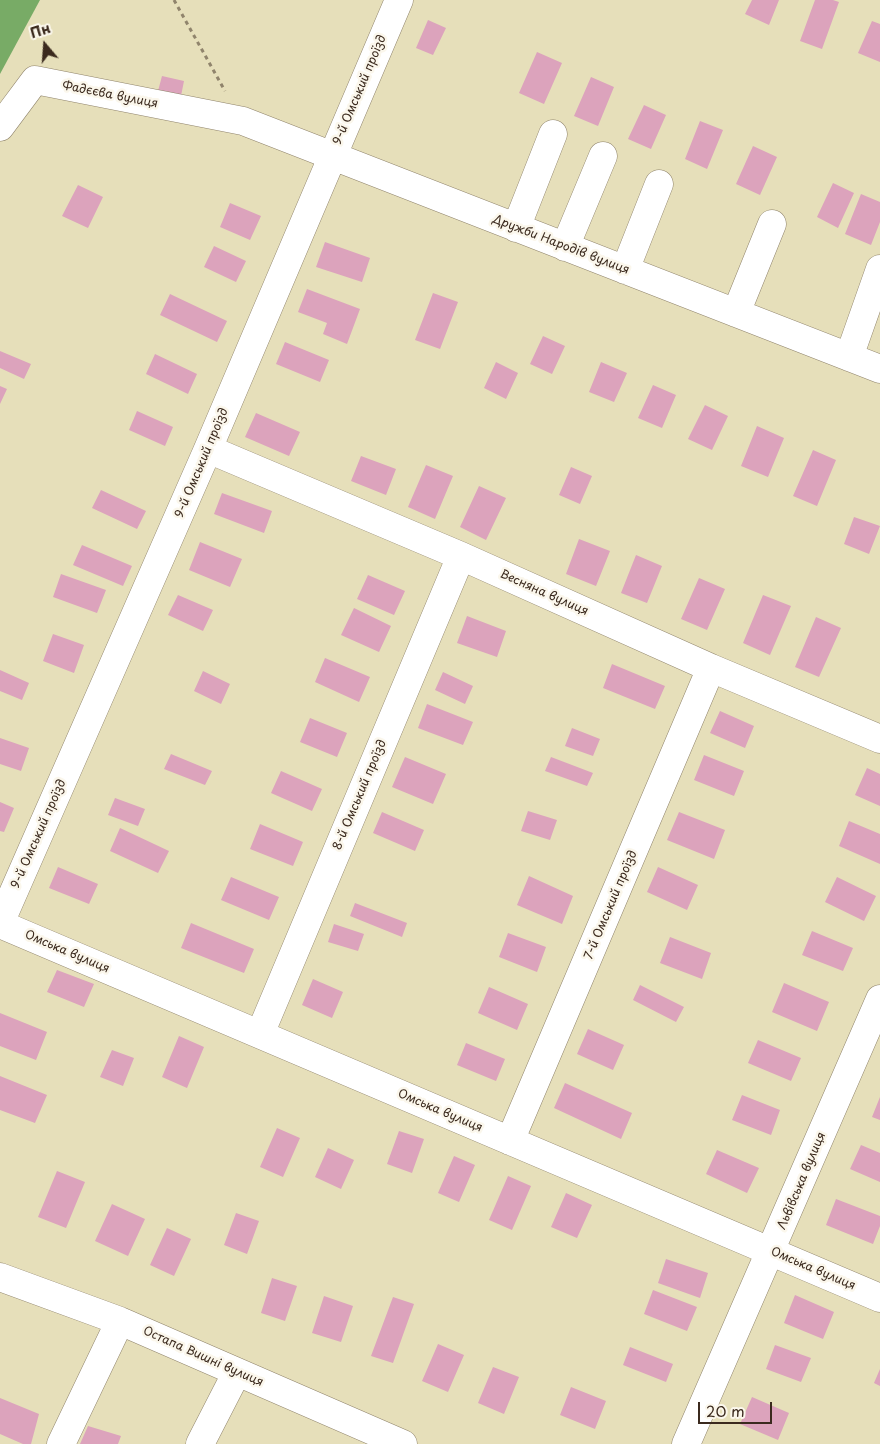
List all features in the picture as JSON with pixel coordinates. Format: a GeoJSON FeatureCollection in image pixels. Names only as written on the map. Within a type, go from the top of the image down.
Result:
{"type":"FeatureCollection","features":[{"type":"Feature","properties":{"kind":"street","name":"9-й Омський проїзд"},"geometry":{"type":"LineString","coordinates":[[0,923],[208,449],[399,0]]}},
{"type":"Feature","properties":{"kind":"street","name":"Фадєєва вулиця"},"geometry":{"type":"LineString","coordinates":[[0,127],[35,80],[243,122]]}},
{"type":"Feature","properties":{"kind":"street","name":"Дружби Народів вулиця"},"geometry":{"type":"LineString","coordinates":[[243,122],[880,369]]}},
{"type":"Feature","properties":{"kind":"street"},"geometry":{"type":"LineString","coordinates":[[516,228],[553,134]]}},
{"type":"Feature","properties":{"kind":"street"},"geometry":{"type":"LineString","coordinates":[[565,247],[603,156]]}},
{"type":"Feature","properties":{"kind":"street"},"geometry":{"type":"LineString","coordinates":[[626,270],[659,184]]}},
{"type":"Feature","properties":{"kind":"street"},"geometry":{"type":"LineString","coordinates":[[736,313],[772,224]]}},
{"type":"Feature","properties":{"kind":"street"},"geometry":{"type":"LineString","coordinates":[[849,356],[880,270]]}},
{"type":"Feature","properties":{"kind":"street","name":"Весняна вулиця"},"geometry":{"type":"LineString","coordinates":[[208,449],[461,556],[711,668],[880,738]]}},
{"type":"Feature","properties":{"kind":"street","name":"8-й Омський проїзд"},"geometry":{"type":"LineString","coordinates":[[260,1034],[461,556]]}},
{"type":"Feature","properties":{"kind":"street","name":"7-й Омський проїзд"},"geometry":{"type":"LineString","coordinates":[[510,1141],[711,668]]}},
{"type":"Feature","properties":{"kind":"street","name":"Омська вулиця"},"geometry":{"type":"LineString","coordinates":[[0,923],[880,1298]]}},
{"type":"Feature","properties":{"kind":"street","name":"Львівська вулиця"},"geometry":{"type":"LineString","coordinates":[[686,1444],[880,999]]}},
{"type":"Feature","properties":{"kind":"street","name":"Остапа Вишні вулиця"},"geometry":{"type":"LineString","coordinates":[[0,1277],[120,1321],[403,1444]]}},
{"type":"Feature","properties":{"kind":"street"},"geometry":{"type":"LineString","coordinates":[[61,1444],[120,1321]]}},
{"type":"Feature","properties":{"kind":"street"},"geometry":{"type":"LineString","coordinates":[[200,1444],[237,1372]]}},
{"type":"Feature","properties":{"kind":"path"},"geometry":{"type":"LineString","coordinates":[[174,0],[243,122]]}},
{"type":"Feature","properties":{"kind":"green space"},"geometry":{"type":"Polygon","coordinates":[[[0,0],[40,0],[0,74],[0,0]]]}},
{"type":"Feature","properties":{"kind":"building"},"geometry":{"type":"Polygon","coordinates":[[[752,0],[779,0],[769,25],[745,14],[752,0]]]}},
{"type":"Feature","properties":{"kind":"building"},"geometry":{"type":"Polygon","coordinates":[[[815,0],[839,2],[822,49],[800,41],[815,0]]]}},
{"type":"Feature","properties":{"kind":"building"},"geometry":{"type":"Polygon","coordinates":[[[428,20],[446,28],[433,55],[416,48],[428,20]]]}},
{"type":"Feature","properties":{"kind":"building"},"geometry":{"type":"Polygon","coordinates":[[[872,21],[880,24],[880,62],[858,53],[872,21]]]}},
{"type":"Feature","properties":{"kind":"building"},"geometry":{"type":"Polygon","coordinates":[[[537,52],[562,63],[544,104],[519,93],[537,52]]]}},
{"type":"Feature","properties":{"kind":"building"},"geometry":{"type":"Polygon","coordinates":[[[162,76],[184,81],[181,96],[158,91],[162,76]]]}},
{"type":"Feature","properties":{"kind":"building"},"geometry":{"type":"Polygon","coordinates":[[[591,77],[614,87],[598,126],[574,116],[591,77]]]}},
{"type":"Feature","properties":{"kind":"building"},"geometry":{"type":"Polygon","coordinates":[[[644,105],[666,115],[651,149],[628,139],[644,105]]]}},
{"type":"Feature","properties":{"kind":"building"},"geometry":{"type":"Polygon","coordinates":[[[700,121],[723,130],[707,169],[685,159],[700,121]]]}},
{"type":"Feature","properties":{"kind":"building"},"geometry":{"type":"Polygon","coordinates":[[[753,146],[777,157],[760,195],[736,184],[753,146]]]}},
{"type":"Feature","properties":{"kind":"building"},"geometry":{"type":"Polygon","coordinates":[[[833,183],[854,193],[838,228],[817,217],[833,183]]]}},
{"type":"Feature","properties":{"kind":"building"},"geometry":{"type":"Polygon","coordinates":[[[78,185],[103,197],[88,228],[62,216],[78,185]]]}},
{"type":"Feature","properties":{"kind":"building"},"geometry":{"type":"Polygon","coordinates":[[[861,194],[880,202],[880,222],[871,245],[845,234],[861,194]]]}},
{"type":"Feature","properties":{"kind":"building"},"geometry":{"type":"Polygon","coordinates":[[[230,203],[261,216],[250,240],[220,227],[230,203]]]}},
{"type":"Feature","properties":{"kind":"building"},"geometry":{"type":"Polygon","coordinates":[[[325,242],[370,258],[362,282],[316,267],[325,242]]]}},
{"type":"Feature","properties":{"kind":"building"},"geometry":{"type":"Polygon","coordinates":[[[214,246],[246,261],[236,282],[204,267],[214,246]]]}},
{"type":"Feature","properties":{"kind":"building"},"geometry":{"type":"Polygon","coordinates":[[[307,289],[360,309],[347,344],[323,334],[327,323],[298,312],[307,289]]]}},
{"type":"Feature","properties":{"kind":"building"},"geometry":{"type":"Polygon","coordinates":[[[433,293],[458,302],[440,349],[415,340],[433,293]]]}},
{"type":"Feature","properties":{"kind":"building"},"geometry":{"type":"Polygon","coordinates":[[[170,294],[227,321],[217,342],[160,315],[170,294]]]}},
{"type":"Feature","properties":{"kind":"building"},"geometry":{"type":"Polygon","coordinates":[[[543,336],[565,346],[552,374],[530,364],[543,336]]]}},
{"type":"Feature","properties":{"kind":"building"},"geometry":{"type":"Polygon","coordinates":[[[285,342],[329,360],[320,382],[276,364],[285,342]]]}},
{"type":"Feature","properties":{"kind":"building"},"geometry":{"type":"Polygon","coordinates":[[[0,351],[31,364],[24,379],[0,368],[0,351]]]}},
{"type":"Feature","properties":{"kind":"building"},"geometry":{"type":"Polygon","coordinates":[[[155,354],[197,374],[188,394],[146,374],[155,354]]]}},
{"type":"Feature","properties":{"kind":"building"},"geometry":{"type":"Polygon","coordinates":[[[496,362],[518,373],[506,399],[484,388],[496,362]]]}},
{"type":"Feature","properties":{"kind":"building"},"geometry":{"type":"Polygon","coordinates":[[[601,362],[627,373],[614,402],[589,392],[601,362]]]}},
{"type":"Feature","properties":{"kind":"building"},"geometry":{"type":"Polygon","coordinates":[[[653,385],[676,395],[662,428],[638,418],[653,385]]]}},
{"type":"Feature","properties":{"kind":"building"},"geometry":{"type":"Polygon","coordinates":[[[0,386],[7,389],[0,404],[0,386]]]}},
{"type":"Feature","properties":{"kind":"building"},"geometry":{"type":"Polygon","coordinates":[[[705,405],[728,416],[712,450],[688,439],[705,405]]]}},
{"type":"Feature","properties":{"kind":"building"},"geometry":{"type":"Polygon","coordinates":[[[137,411],[173,427],[165,446],[129,430],[137,411]]]}},
{"type":"Feature","properties":{"kind":"building"},"geometry":{"type":"Polygon","coordinates":[[[256,413],[300,432],[289,456],[245,437],[256,413]]]}},
{"type":"Feature","properties":{"kind":"building"},"geometry":{"type":"Polygon","coordinates":[[[757,426],[784,438],[768,477],[741,466],[757,426]]]}},
{"type":"Feature","properties":{"kind":"building"},"geometry":{"type":"Polygon","coordinates":[[[813,450],[836,460],[817,506],[793,496],[813,450]]]}},
{"type":"Feature","properties":{"kind":"building"},"geometry":{"type":"Polygon","coordinates":[[[361,456],[396,469],[386,495],[351,481],[361,456]]]}},
{"type":"Feature","properties":{"kind":"building"},"geometry":{"type":"Polygon","coordinates":[[[426,465],[453,476],[435,519],[408,507],[426,465]]]}},
{"type":"Feature","properties":{"kind":"building"},"geometry":{"type":"Polygon","coordinates":[[[571,467],[592,476],[580,504],[559,495],[571,467]]]}},
{"type":"Feature","properties":{"kind":"building"},"geometry":{"type":"Polygon","coordinates":[[[479,486],[506,498],[486,540],[460,527],[479,486]]]}},
{"type":"Feature","properties":{"kind":"building"},"geometry":{"type":"Polygon","coordinates":[[[101,490],[146,511],[137,529],[92,508],[101,490]]]}},
{"type":"Feature","properties":{"kind":"building"},"geometry":{"type":"Polygon","coordinates":[[[222,493],[272,511],[264,533],[214,514],[222,493]]]}},
{"type":"Feature","properties":{"kind":"building"},"geometry":{"type":"Polygon","coordinates":[[[854,517],[880,526],[869,554],[844,544],[854,517]]]}},
{"type":"Feature","properties":{"kind":"building"},"geometry":{"type":"Polygon","coordinates":[[[579,539],[610,551],[596,586],[566,574],[579,539]]]}},
{"type":"Feature","properties":{"kind":"building"},"geometry":{"type":"Polygon","coordinates":[[[200,542],[242,559],[230,587],[189,570],[200,542]]]}},
{"type":"Feature","properties":{"kind":"building"},"geometry":{"type":"Polygon","coordinates":[[[82,545],[132,566],[123,586],[73,565],[82,545]]]}},
{"type":"Feature","properties":{"kind":"building"},"geometry":{"type":"Polygon","coordinates":[[[636,555],[662,566],[647,603],[621,593],[636,555]]]}},
{"type":"Feature","properties":{"kind":"building"},"geometry":{"type":"Polygon","coordinates":[[[61,574],[106,590],[97,613],[53,597],[61,574]]]}},
{"type":"Feature","properties":{"kind":"building"},"geometry":{"type":"Polygon","coordinates":[[[368,575],[405,591],[394,615],[357,599],[368,575]]]}},
{"type":"Feature","properties":{"kind":"building"},"geometry":{"type":"Polygon","coordinates":[[[699,578],[725,589],[707,630],[681,619],[699,578]]]}},
{"type":"Feature","properties":{"kind":"building"},"geometry":{"type":"Polygon","coordinates":[[[178,595],[213,610],[203,631],[168,615],[178,595]]]}},
{"type":"Feature","properties":{"kind":"building"},"geometry":{"type":"Polygon","coordinates":[[[763,595],[791,606],[770,655],[743,643],[763,595]]]}},
{"type":"Feature","properties":{"kind":"building"},"geometry":{"type":"Polygon","coordinates":[[[354,608],[391,626],[379,652],[341,635],[354,608]]]}},
{"type":"Feature","properties":{"kind":"building"},"geometry":{"type":"Polygon","coordinates":[[[467,616],[506,631],[497,657],[457,643],[467,616]]]}},
{"type":"Feature","properties":{"kind":"building"},"geometry":{"type":"Polygon","coordinates":[[[816,617],[841,628],[819,677],[795,667],[816,617]]]}},
{"type":"Feature","properties":{"kind":"building"},"geometry":{"type":"Polygon","coordinates":[[[53,634],[84,645],[74,673],[43,661],[53,634]]]}},
{"type":"Feature","properties":{"kind":"building"},"geometry":{"type":"Polygon","coordinates":[[[325,658],[370,677],[359,702],[315,682],[325,658]]]}},
{"type":"Feature","properties":{"kind":"building"},"geometry":{"type":"Polygon","coordinates":[[[612,664],[665,686],[655,709],[603,688],[612,664]]]}},
{"type":"Feature","properties":{"kind":"building"},"geometry":{"type":"Polygon","coordinates":[[[0,670],[29,683],[22,700],[0,691],[0,670]]]}},
{"type":"Feature","properties":{"kind":"building"},"geometry":{"type":"Polygon","coordinates":[[[203,671],[230,684],[221,704],[194,691],[203,671]]]}},
{"type":"Feature","properties":{"kind":"building"},"geometry":{"type":"Polygon","coordinates":[[[443,672],[473,686],[465,704],[435,690],[443,672]]]}},
{"type":"Feature","properties":{"kind":"building"},"geometry":{"type":"Polygon","coordinates":[[[427,704],[473,722],[463,745],[418,728],[427,704]]]}},
{"type":"Feature","properties":{"kind":"building"},"geometry":{"type":"Polygon","coordinates":[[[720,711],[754,726],[745,748],[710,733],[720,711]]]}},
{"type":"Feature","properties":{"kind":"building"},"geometry":{"type":"Polygon","coordinates":[[[310,718],[347,733],[337,757],[300,742],[310,718]]]}},
{"type":"Feature","properties":{"kind":"building"},"geometry":{"type":"Polygon","coordinates":[[[572,728],[600,739],[593,756],[565,746],[572,728]]]}},
{"type":"Feature","properties":{"kind":"building"},"geometry":{"type":"Polygon","coordinates":[[[0,738],[29,748],[21,771],[0,764],[0,738]]]}},
{"type":"Feature","properties":{"kind":"building"},"geometry":{"type":"Polygon","coordinates":[[[171,754],[212,771],[205,785],[164,769],[171,754]]]}},
{"type":"Feature","properties":{"kind":"building"},"geometry":{"type":"Polygon","coordinates":[[[704,755],[744,771],[734,796],[694,780],[704,755]]]}},
{"type":"Feature","properties":{"kind":"building"},"geometry":{"type":"Polygon","coordinates":[[[405,757],[446,774],[433,804],[392,787],[405,757]]]}},
{"type":"Feature","properties":{"kind":"building"},"geometry":{"type":"Polygon","coordinates":[[[551,757],[593,773],[587,786],[545,771],[551,757]]]}},
{"type":"Feature","properties":{"kind":"building"},"geometry":{"type":"Polygon","coordinates":[[[867,768],[880,774],[880,806],[855,795],[867,768]]]}},
{"type":"Feature","properties":{"kind":"building"},"geometry":{"type":"Polygon","coordinates":[[[281,771],[322,789],[312,811],[271,793],[281,771]]]}},
{"type":"Feature","properties":{"kind":"building"},"geometry":{"type":"Polygon","coordinates":[[[115,798],[145,809],[138,826],[108,815],[115,798]]]}},
{"type":"Feature","properties":{"kind":"building"},"geometry":{"type":"Polygon","coordinates":[[[0,802],[14,808],[4,832],[0,831],[0,802]]]}},
{"type":"Feature","properties":{"kind":"building"},"geometry":{"type":"Polygon","coordinates":[[[528,811],[557,820],[550,840],[521,831],[528,811]]]}},
{"type":"Feature","properties":{"kind":"building"},"geometry":{"type":"Polygon","coordinates":[[[382,812],[424,830],[415,851],[373,833],[382,812]]]}},
{"type":"Feature","properties":{"kind":"building"},"geometry":{"type":"Polygon","coordinates":[[[679,812],[725,830],[714,859],[667,840],[679,812]]]}},
{"type":"Feature","properties":{"kind":"building"},"geometry":{"type":"Polygon","coordinates":[[[849,821],[880,834],[880,864],[839,846],[849,821]]]}},
{"type":"Feature","properties":{"kind":"building"},"geometry":{"type":"Polygon","coordinates":[[[260,824],[303,842],[293,866],[250,849],[260,824]]]}},
{"type":"Feature","properties":{"kind":"building"},"geometry":{"type":"Polygon","coordinates":[[[120,828],[169,851],[158,873],[110,851],[120,828]]]}},
{"type":"Feature","properties":{"kind":"building"},"geometry":{"type":"Polygon","coordinates":[[[58,867],[98,884],[89,904],[49,888],[58,867]]]}},
{"type":"Feature","properties":{"kind":"building"},"geometry":{"type":"Polygon","coordinates":[[[658,867],[698,885],[687,910],[647,892],[658,867]]]}},
{"type":"Feature","properties":{"kind":"building"},"geometry":{"type":"Polygon","coordinates":[[[529,876],[573,896],[562,924],[517,905],[529,876]]]}},
{"type":"Feature","properties":{"kind":"building"},"geometry":{"type":"Polygon","coordinates":[[[231,877],[279,897],[269,920],[221,900],[231,877]]]}},
{"type":"Feature","properties":{"kind":"building"},"geometry":{"type":"Polygon","coordinates":[[[837,877],[876,896],[864,921],[825,902],[837,877]]]}},
{"type":"Feature","properties":{"kind":"building"},"geometry":{"type":"Polygon","coordinates":[[[355,903],[407,923],[402,937],[350,916],[355,903]]]}},
{"type":"Feature","properties":{"kind":"building"},"geometry":{"type":"Polygon","coordinates":[[[191,923],[254,949],[244,973],[181,948],[191,923]]]}},
{"type":"Feature","properties":{"kind":"building"},"geometry":{"type":"Polygon","coordinates":[[[334,924],[364,934],[358,951],[328,942],[334,924]]]}},
{"type":"Feature","properties":{"kind":"building"},"geometry":{"type":"Polygon","coordinates":[[[812,931],[853,948],[843,971],[802,955],[812,931]]]}},
{"type":"Feature","properties":{"kind":"building"},"geometry":{"type":"Polygon","coordinates":[[[508,933],[546,947],[537,972],[499,957],[508,933]]]}},
{"type":"Feature","properties":{"kind":"building"},"geometry":{"type":"Polygon","coordinates":[[[670,937],[711,953],[702,979],[660,963],[670,937]]]}},
{"type":"Feature","properties":{"kind":"building"},"geometry":{"type":"Polygon","coordinates":[[[57,970],[94,984],[84,1007],[47,992],[57,970]]]}},
{"type":"Feature","properties":{"kind":"building"},"geometry":{"type":"Polygon","coordinates":[[[313,979],[343,992],[332,1018],[302,1005],[313,979]]]}},
{"type":"Feature","properties":{"kind":"building"},"geometry":{"type":"Polygon","coordinates":[[[784,983],[829,1002],[817,1031],[772,1012],[784,983]]]}},
{"type":"Feature","properties":{"kind":"building"},"geometry":{"type":"Polygon","coordinates":[[[640,985],[684,1007],[676,1022],[633,1000],[640,985]]]}},
{"type":"Feature","properties":{"kind":"building"},"geometry":{"type":"Polygon","coordinates":[[[489,987],[528,1004],[517,1030],[478,1013],[489,987]]]}},
{"type":"Feature","properties":{"kind":"building"},"geometry":{"type":"Polygon","coordinates":[[[0,1013],[47,1032],[36,1060],[0,1046],[0,1013]]]}},
{"type":"Feature","properties":{"kind":"building"},"geometry":{"type":"Polygon","coordinates":[[[588,1029],[624,1045],[613,1070],[577,1054],[588,1029]]]}},
{"type":"Feature","properties":{"kind":"building"},"geometry":{"type":"Polygon","coordinates":[[[179,1036],[204,1047],[187,1088],[162,1077],[179,1036]]]}},
{"type":"Feature","properties":{"kind":"building"},"geometry":{"type":"Polygon","coordinates":[[[758,1040],[801,1058],[791,1081],[748,1063],[758,1040]]]}},
{"type":"Feature","properties":{"kind":"building"},"geometry":{"type":"Polygon","coordinates":[[[466,1043],[505,1059],[496,1081],[457,1065],[466,1043]]]}},
{"type":"Feature","properties":{"kind":"building"},"geometry":{"type":"Polygon","coordinates":[[[112,1050],[134,1058],[123,1086],[100,1077],[112,1050]]]}},
{"type":"Feature","properties":{"kind":"building"},"geometry":{"type":"Polygon","coordinates":[[[0,1076],[47,1095],[35,1123],[0,1110],[0,1076]]]}},
{"type":"Feature","properties":{"kind":"building"},"geometry":{"type":"Polygon","coordinates":[[[565,1083],[632,1113],[621,1139],[554,1108],[565,1083]]]}},
{"type":"Feature","properties":{"kind":"building"},"geometry":{"type":"Polygon","coordinates":[[[742,1095],[780,1110],[771,1135],[732,1120],[742,1095]]]}},
{"type":"Feature","properties":{"kind":"building"},"geometry":{"type":"Polygon","coordinates":[[[880,1097],[880,1120],[872,1117],[880,1097]]]}},
{"type":"Feature","properties":{"kind":"building"},"geometry":{"type":"Polygon","coordinates":[[[277,1128],[300,1138],[283,1177],[260,1167],[277,1128]]]}},
{"type":"Feature","properties":{"kind":"building"},"geometry":{"type":"Polygon","coordinates":[[[399,1131],[424,1139],[412,1173],[387,1164],[399,1131]]]}},
{"type":"Feature","properties":{"kind":"building"},"geometry":{"type":"Polygon","coordinates":[[[861,1145],[880,1153],[880,1182],[850,1169],[861,1145]]]}},
{"type":"Feature","properties":{"kind":"building"},"geometry":{"type":"Polygon","coordinates":[[[328,1148],[354,1160],[341,1189],[315,1177],[328,1148]]]}},
{"type":"Feature","properties":{"kind":"building"},"geometry":{"type":"Polygon","coordinates":[[[717,1150],[759,1168],[747,1193],[706,1174],[717,1150]]]}},
{"type":"Feature","properties":{"kind":"building"},"geometry":{"type":"Polygon","coordinates":[[[454,1156],[475,1165],[459,1202],[438,1193],[454,1156]]]}},
{"type":"Feature","properties":{"kind":"building"},"geometry":{"type":"Polygon","coordinates":[[[57,1171],[85,1182],[66,1228],[38,1217],[57,1171]]]}},
{"type":"Feature","properties":{"kind":"building"},"geometry":{"type":"Polygon","coordinates":[[[508,1176],[531,1186],[512,1230],[489,1220],[508,1176]]]}},
{"type":"Feature","properties":{"kind":"building"},"geometry":{"type":"Polygon","coordinates":[[[566,1193],[592,1205],[577,1238],[551,1227],[566,1193]]]}},
{"type":"Feature","properties":{"kind":"building"},"geometry":{"type":"Polygon","coordinates":[[[836,1199],[880,1216],[880,1226],[873,1244],[826,1225],[836,1199]]]}},
{"type":"Feature","properties":{"kind":"building"},"geometry":{"type":"Polygon","coordinates":[[[112,1204],[145,1219],[128,1256],[95,1241],[112,1204]]]}},
{"type":"Feature","properties":{"kind":"building"},"geometry":{"type":"Polygon","coordinates":[[[236,1213],[259,1221],[247,1254],[224,1245],[236,1213]]]}},
{"type":"Feature","properties":{"kind":"building"},"geometry":{"type":"Polygon","coordinates":[[[167,1228],[191,1239],[174,1276],[150,1265],[167,1228]]]}},
{"type":"Feature","properties":{"kind":"building"},"geometry":{"type":"Polygon","coordinates":[[[666,1259],[708,1273],[700,1298],[658,1283],[666,1259]]]}},
{"type":"Feature","properties":{"kind":"building"},"geometry":{"type":"Polygon","coordinates":[[[272,1278],[297,1286],[285,1321],[261,1313],[272,1278]]]}},
{"type":"Feature","properties":{"kind":"building"},"geometry":{"type":"Polygon","coordinates":[[[653,1290],[697,1307],[687,1331],[644,1314],[653,1290]]]}},
{"type":"Feature","properties":{"kind":"building"},"geometry":{"type":"Polygon","coordinates":[[[795,1295],[834,1312],[823,1339],[784,1323],[795,1295]]]}},
{"type":"Feature","properties":{"kind":"building"},"geometry":{"type":"Polygon","coordinates":[[[324,1296],[353,1306],[341,1342],[312,1333],[324,1296]]]}},
{"type":"Feature","properties":{"kind":"building"},"geometry":{"type":"Polygon","coordinates":[[[393,1297],[414,1304],[393,1363],[371,1356],[393,1297]]]}},
{"type":"Feature","properties":{"kind":"building"},"geometry":{"type":"Polygon","coordinates":[[[438,1344],[464,1355],[448,1392],[422,1381],[438,1344]]]}},
{"type":"Feature","properties":{"kind":"building"},"geometry":{"type":"Polygon","coordinates":[[[775,1345],[811,1358],[801,1382],[766,1369],[775,1345]]]}},
{"type":"Feature","properties":{"kind":"building"},"geometry":{"type":"Polygon","coordinates":[[[630,1347],[673,1364],[666,1382],[623,1365],[630,1347]]]}},
{"type":"Feature","properties":{"kind":"building"},"geometry":{"type":"Polygon","coordinates":[[[493,1367],[519,1377],[504,1414],[478,1403],[493,1367]]]}},
{"type":"Feature","properties":{"kind":"building"},"geometry":{"type":"Polygon","coordinates":[[[880,1369],[880,1386],[874,1383],[880,1369]]]}},
{"type":"Feature","properties":{"kind":"building"},"geometry":{"type":"Polygon","coordinates":[[[571,1387],[606,1401],[595,1429],[560,1415],[571,1387]]]}},
{"type":"Feature","properties":{"kind":"building"},"geometry":{"type":"Polygon","coordinates":[[[752,1397],[789,1413],[778,1440],[740,1424],[752,1397]]]}},
{"type":"Feature","properties":{"kind":"building"},"geometry":{"type":"Polygon","coordinates":[[[0,1398],[39,1414],[31,1444],[23,1444],[0,1434],[0,1398]]]}},
{"type":"Feature","properties":{"kind":"building"},"geometry":{"type":"Polygon","coordinates":[[[88,1426],[121,1436],[118,1444],[80,1444],[88,1426]]]}}]}
